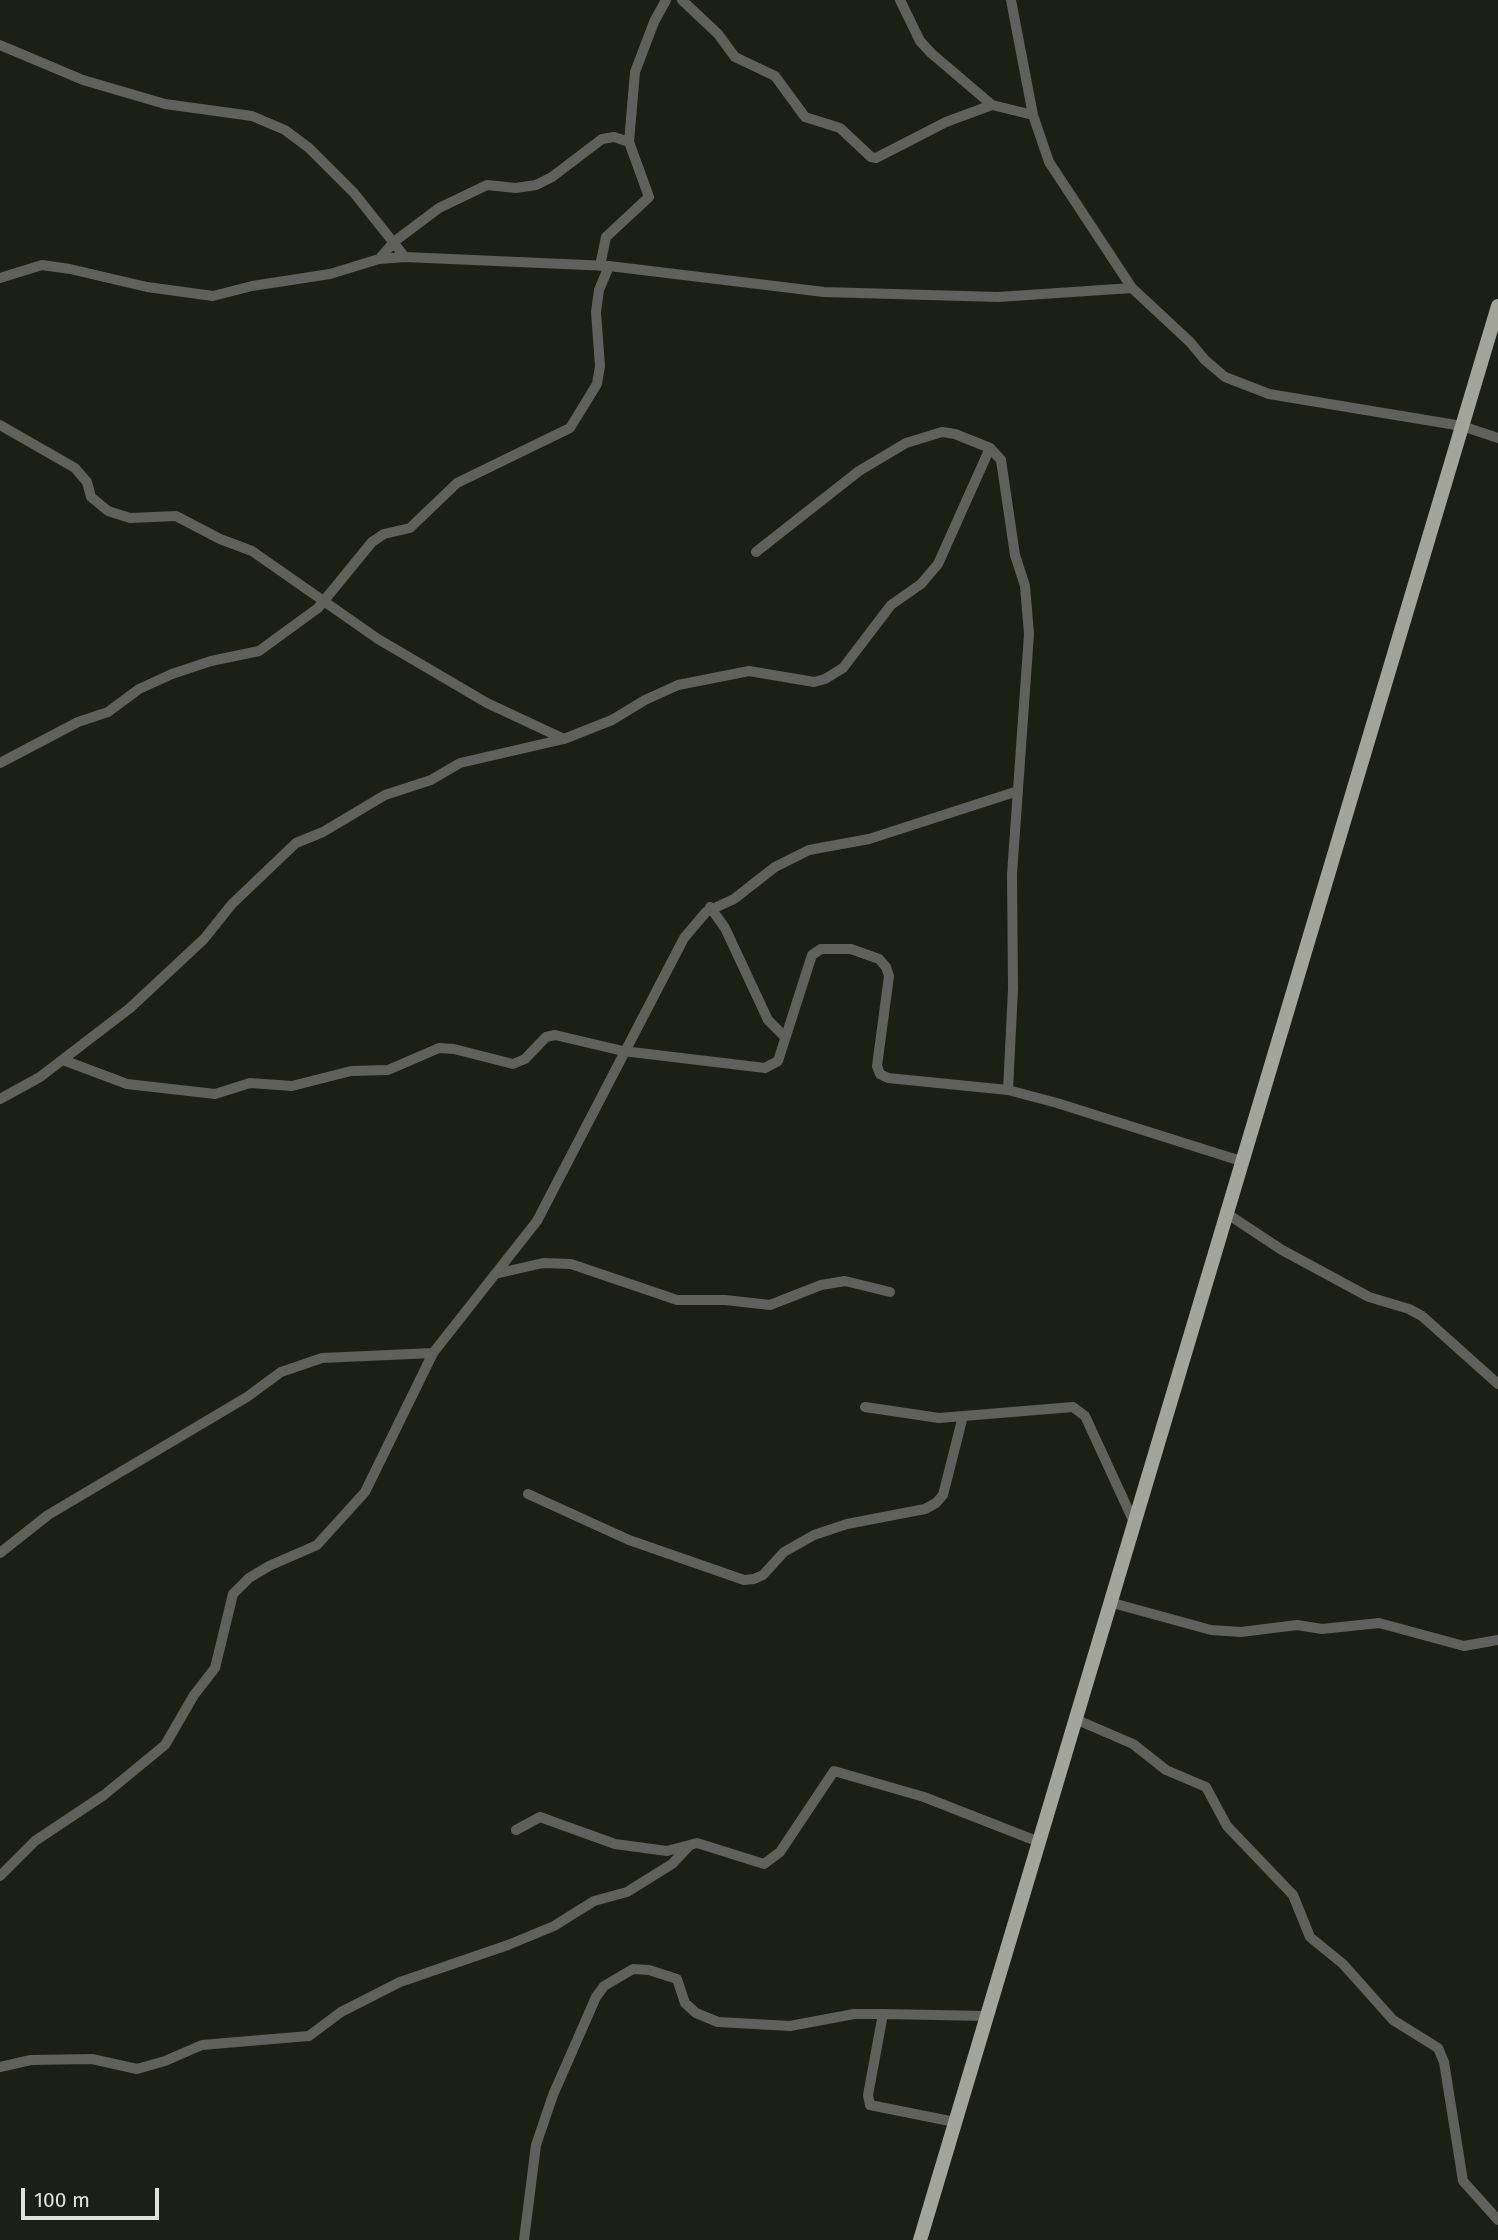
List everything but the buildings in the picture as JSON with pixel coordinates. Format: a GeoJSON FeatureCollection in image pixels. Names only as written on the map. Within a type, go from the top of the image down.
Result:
{"type":"FeatureCollection","features":[{"type":"Feature","properties":{"kind":"main road"},"geometry":{"type":"LineString","coordinates":[[920,2240],[1498,306]]}},
{"type":"Feature","properties":{"kind":"street"},"geometry":{"type":"LineString","coordinates":[[0,763],[68,727],[108,712],[139,689],[172,674],[211,661],[259,651],[324,602],[372,542],[384,534],[410,528],[457,483],[570,428],[597,384],[600,366],[596,312],[605,266],[606,237],[649,197],[629,142],[635,72],[654,22],[666,0]]}},
{"type":"Feature","properties":{"kind":"street"},"geometry":{"type":"LineString","coordinates":[[682,0],[736,57],[775,76],[805,117],[840,128],[871,157],[876,158],[946,122],[992,105]]}},
{"type":"Feature","properties":{"kind":"street"},"geometry":{"type":"LineString","coordinates":[[900,0],[920,41],[992,105],[1033,115]]}},
{"type":"Feature","properties":{"kind":"street"},"geometry":{"type":"LineString","coordinates":[[1011,0],[1033,115],[1049,162],[1132,288],[1215,369],[1248,388],[1462,426],[1498,438]]}},
{"type":"Feature","properties":{"kind":"street"},"geometry":{"type":"LineString","coordinates":[[0,45],[83,80],[165,104],[252,116],[285,130],[309,148],[394,241],[405,257]]}},
{"type":"Feature","properties":{"kind":"street"},"geometry":{"type":"LineString","coordinates":[[379,259],[394,241],[439,208],[487,185],[516,188],[536,185],[552,177],[602,139],[614,137],[629,142]]}},
{"type":"Feature","properties":{"kind":"street"},"geometry":{"type":"LineString","coordinates":[[0,278],[42,265],[70,268],[146,287],[213,296],[252,286],[330,274],[379,259],[405,257],[605,266],[824,292],[998,297],[1132,288]]}},
{"type":"Feature","properties":{"kind":"street"},"geometry":{"type":"LineString","coordinates":[[0,425],[75,468],[87,482],[91,497],[108,511],[130,518],[167,516],[184,519],[220,540],[252,551],[378,639],[458,687],[564,739]]}},
{"type":"Feature","properties":{"kind":"street"},"geometry":{"type":"LineString","coordinates":[[756,552],[859,471],[906,443],[942,432],[989,447],[1001,460],[1015,555],[1025,586],[1029,634],[1012,874],[1013,989],[1008,1090]]}},
{"type":"Feature","properties":{"kind":"street"},"geometry":{"type":"LineString","coordinates":[[0,1099],[19,1091],[130,1008],[204,939],[232,904],[303,839],[323,832],[385,795],[431,780],[460,763],[564,739],[612,720],[645,700],[678,685],[749,671],[814,682],[843,668],[891,605],[921,584],[938,564],[989,447]]}},
{"type":"Feature","properties":{"kind":"street"},"geometry":{"type":"LineString","coordinates":[[0,1876],[35,1841],[104,1795],[165,1745],[194,1695],[215,1668],[233,1594],[249,1578],[269,1566],[317,1545],[359,1499],[433,1353],[537,1222],[623,1051],[684,938],[710,907],[734,899],[775,867],[809,850],[869,839],[1018,791]]}},
{"type":"Feature","properties":{"kind":"street"},"geometry":{"type":"LineString","coordinates":[[710,907],[725,928],[768,1020],[785,1037]]}},
{"type":"Feature","properties":{"kind":"street"},"geometry":{"type":"LineString","coordinates":[[63,1060],[127,1084],[215,1094],[250,1083],[292,1086],[351,1071],[388,1070],[439,1048],[454,1049],[513,1064],[525,1059],[546,1037],[555,1035],[623,1051],[765,1068],[778,1061],[812,955],[821,949],[850,949],[880,959],[889,976],[877,1066],[880,1073],[888,1078],[1008,1090],[1057,1102],[1241,1161]]}},
{"type":"Feature","properties":{"kind":"street"},"geometry":{"type":"LineString","coordinates":[[1226,1213],[1282,1250],[1369,1297],[1409,1308],[1422,1316],[1498,1384]]}},
{"type":"Feature","properties":{"kind":"street"},"geometry":{"type":"LineString","coordinates":[[495,1274],[543,1263],[571,1264],[677,1300],[724,1300],[770,1305],[821,1285],[845,1281],[890,1292]]}},
{"type":"Feature","properties":{"kind":"street"},"geometry":{"type":"LineString","coordinates":[[0,1553],[48,1515],[237,1403],[281,1372],[322,1358],[433,1353]]}},
{"type":"Feature","properties":{"kind":"street"},"geometry":{"type":"LineString","coordinates":[[865,1407],[939,1418],[1067,1406],[1079,1410],[1097,1438],[1133,1520]]}},
{"type":"Feature","properties":{"kind":"street"},"geometry":{"type":"LineString","coordinates":[[528,1494],[629,1540],[744,1580],[754,1579],[763,1575],[784,1552],[814,1535],[847,1524],[925,1509],[936,1503],[943,1495],[964,1416]]}},
{"type":"Feature","properties":{"kind":"street"},"geometry":{"type":"LineString","coordinates":[[1109,1602],[1211,1630],[1241,1632],[1297,1625],[1322,1629],[1379,1623],[1464,1646],[1498,1640]]}},
{"type":"Feature","properties":{"kind":"street"},"geometry":{"type":"LineString","coordinates":[[1075,1718],[1125,1740],[1166,1770],[1206,1787],[1227,1826],[1293,1895],[1310,1937],[1343,1964],[1393,2020],[1438,2048],[1444,2062],[1463,2180],[1498,2220]]}},
{"type":"Feature","properties":{"kind":"street"},"geometry":{"type":"LineString","coordinates":[[516,1830],[540,1817],[615,1844],[667,1851],[704,1844],[750,1862],[768,1863],[780,1852],[834,1771],[924,1797],[1038,1843]]}},
{"type":"Feature","properties":{"kind":"street"},"geometry":{"type":"LineString","coordinates":[[0,2067],[31,2060],[92,2059],[137,2069],[165,2061],[202,2045],[309,2036],[341,2012],[400,1982],[508,1945],[554,1926],[594,1901],[626,1892],[672,1864],[690,1845]]}},
{"type":"Feature","properties":{"kind":"street"},"geometry":{"type":"LineString","coordinates":[[524,2240],[536,2145],[553,2095],[596,1997],[613,1980],[639,1969],[672,1976],[679,1983],[685,2003],[696,2013],[718,2022],[790,2026],[854,2014],[987,2016]]}},
{"type":"Feature","properties":{"kind":"street"},"geometry":{"type":"LineString","coordinates":[[883,2014],[868,2095],[870,2105],[955,2122]]}}]}
